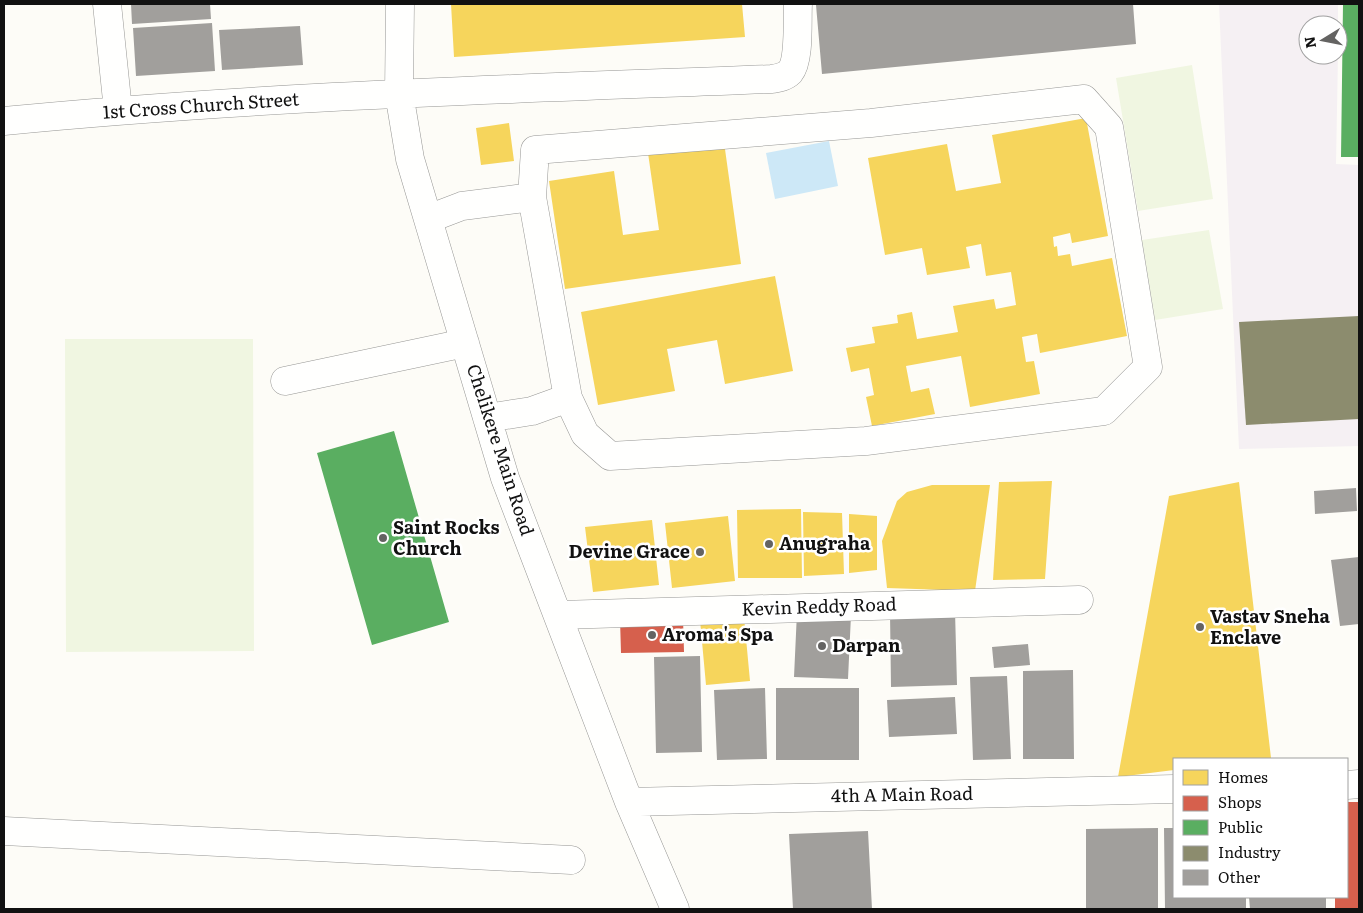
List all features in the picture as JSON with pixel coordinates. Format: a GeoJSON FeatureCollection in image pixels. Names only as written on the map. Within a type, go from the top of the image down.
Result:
{"type":"FeatureCollection","features":[{"type":"Feature","properties":{"kind":"street"},"geometry":{"type":"LineString","coordinates":[[107,4],[118,110]]}},
{"type":"Feature","properties":{"kind":"street","name":"Chelikere Main Road"},"geometry":{"type":"LineString","coordinates":[[400,4],[399,94],[410,158],[505,478],[629,802],[675,909]]}},
{"type":"Feature","properties":{"kind":"street","name":"1st Cross Church Street"},"geometry":{"type":"LineString","coordinates":[[4,121],[118,110],[399,94],[781,78],[789,73],[795,63],[798,4]]}},
{"type":"Feature","properties":{"kind":"street"},"geometry":{"type":"LineString","coordinates":[[1084,99],[1109,127],[1148,367],[1104,411],[866,441],[610,456],[585,434],[568,398],[532,197],[535,150],[871,123],[1084,99]]}},
{"type":"Feature","properties":{"kind":"street"},"geometry":{"type":"LineString","coordinates":[[428,219],[462,206],[532,197]]}},
{"type":"Feature","properties":{"kind":"street"},"geometry":{"type":"LineString","coordinates":[[285,381],[465,343]]}},
{"type":"Feature","properties":{"kind":"street"},"geometry":{"type":"LineString","coordinates":[[487,418],[532,411],[568,398]]}},
{"type":"Feature","properties":{"kind":"street","name":"Kevin Reddy Road"},"geometry":{"type":"LineString","coordinates":[[559,615],[1079,600]]}},
{"type":"Feature","properties":{"kind":"street","name":"4th A Main Road"},"geometry":{"type":"LineString","coordinates":[[629,802],[1173,789]]}},
{"type":"Feature","properties":{"kind":"street"},"geometry":{"type":"LineString","coordinates":[[4,831],[572,860]]}},
{"type":"Feature","properties":{"kind":"shaded area"},"geometry":{"type":"Polygon","coordinates":[[[1219,4],[1338,4],[1338,15],[1298,15],[1298,65],[1338,65],[1336,164],[1359,165],[1359,446],[1239,449],[1219,4]]]}},
{"type":"Feature","properties":{"kind":"green space"},"geometry":{"type":"Polygon","coordinates":[[[1192,65],[1213,199],[1138,211],[1116,78],[1192,65]]]}},
{"type":"Feature","properties":{"kind":"green space"},"geometry":{"type":"Polygon","coordinates":[[[1209,230],[1223,309],[1155,320],[1142,240],[1209,230]]]}},
{"type":"Feature","properties":{"kind":"green space"},"geometry":{"type":"Polygon","coordinates":[[[65,339],[253,339],[254,651],[66,652],[65,339]]]}},
{"type":"Feature","properties":{"kind":"water"},"geometry":{"type":"Polygon","coordinates":[[[829,141],[838,186],[775,199],[766,153],[829,141]]]}},
{"type":"Feature","properties":{"kind":"building: Homes"},"geometry":{"type":"Polygon","coordinates":[[[451,4],[742,4],[745,37],[454,57],[451,4]]]}},
{"type":"Feature","properties":{"kind":"building: Homes"},"geometry":{"type":"Polygon","coordinates":[[[1086,118],[1108,236],[1072,243],[1070,233],[1053,237],[1054,247],[1057,246],[1058,256],[1070,254],[1072,266],[1112,258],[1127,336],[1040,353],[1037,334],[1022,337],[1026,362],[1034,361],[1040,394],[970,407],[961,356],[906,366],[911,392],[929,388],[935,414],[872,426],[866,397],[874,395],[869,368],[851,372],[846,348],[875,343],[872,327],[898,323],[897,315],[912,312],[917,339],[958,332],[953,306],[994,299],[996,309],[1016,305],[1011,272],[986,276],[981,244],[966,247],[970,268],[927,275],[922,248],[885,255],[868,158],[947,144],[956,191],[1001,183],[992,135],[1086,118]]]}},
{"type":"Feature","properties":{"kind":"building: Homes"},"geometry":{"type":"Polygon","coordinates":[[[509,123],[514,161],[481,165],[476,128],[509,123]]]}},
{"type":"Feature","properties":{"kind":"building: Homes"},"geometry":{"type":"Polygon","coordinates":[[[724,142],[741,264],[565,289],[549,181],[614,171],[623,235],[659,230],[648,153],[724,142]]]}},
{"type":"Feature","properties":{"kind":"building: Homes"},"geometry":{"type":"Polygon","coordinates":[[[775,276],[793,371],[725,384],[717,340],[667,349],[675,391],[598,405],[581,312],[775,276]]]}},
{"type":"Feature","properties":{"kind":"building: Homes"},"geometry":{"type":"Polygon","coordinates":[[[1052,481],[1045,579],[993,580],[999,482],[1052,481]]]}},
{"type":"Feature","properties":{"kind":"building: Homes","name":"Vastav Sneha Enclave"},"geometry":{"type":"Polygon","coordinates":[[[1239,482],[1271,758],[1173,758],[1173,770],[1118,777],[1169,496],[1239,482]]]}},
{"type":"Feature","properties":{"kind":"building: Homes"},"geometry":{"type":"Polygon","coordinates":[[[932,485],[990,485],[975,591],[887,588],[882,541],[897,501],[907,492],[932,485]]]}},
{"type":"Feature","properties":{"kind":"building: Homes","name":"Anugraha"},"geometry":{"type":"Polygon","coordinates":[[[801,509],[802,578],[738,578],[737,510],[801,509]]]}},
{"type":"Feature","properties":{"kind":"building: Homes"},"geometry":{"type":"Polygon","coordinates":[[[803,512],[842,513],[844,574],[804,576],[803,512]]]}},
{"type":"Feature","properties":{"kind":"building: Homes"},"geometry":{"type":"Polygon","coordinates":[[[849,514],[877,516],[877,570],[849,573],[849,514]]]}},
{"type":"Feature","properties":{"kind":"building: Homes","name":"Devine Grace"},"geometry":{"type":"Polygon","coordinates":[[[728,516],[735,581],[672,588],[665,523],[728,516]]]}},
{"type":"Feature","properties":{"kind":"building: Homes"},"geometry":{"type":"Polygon","coordinates":[[[652,520],[659,585],[593,592],[585,527],[652,520]]]}},
{"type":"Feature","properties":{"kind":"building: Homes"},"geometry":{"type":"Polygon","coordinates":[[[744,617],[750,681],[706,685],[700,620],[744,617]]]}},
{"type":"Feature","properties":{"kind":"building: Shops","name":"Aroma's Spa"},"geometry":{"type":"Polygon","coordinates":[[[683,618],[684,652],[621,653],[620,619],[683,618]]]}},
{"type":"Feature","properties":{"kind":"building: Shops"},"geometry":{"type":"Polygon","coordinates":[[[1348,802],[1359,802],[1359,909],[1335,909],[1335,898],[1348,898],[1348,802]]]}},
{"type":"Feature","properties":{"kind":"building: Public"},"geometry":{"type":"Polygon","coordinates":[[[1343,4],[1359,4],[1359,157],[1341,157],[1342,65],[1348,65],[1348,15],[1343,15],[1343,4]]]}},
{"type":"Feature","properties":{"kind":"building: Public","name":"Saint Rocks Church"},"geometry":{"type":"Polygon","coordinates":[[[394,431],[449,622],[372,645],[317,453],[394,431]]]}},
{"type":"Feature","properties":{"kind":"building: Industry"},"geometry":{"type":"Polygon","coordinates":[[[1359,316],[1359,419],[1246,425],[1239,322],[1359,316]]]}},
{"type":"Feature","properties":{"kind":"building: Other"},"geometry":{"type":"Polygon","coordinates":[[[131,4],[210,4],[211,19],[132,24],[131,4]]]}},
{"type":"Feature","properties":{"kind":"building: Other"},"geometry":{"type":"Polygon","coordinates":[[[1133,4],[1136,44],[822,74],[816,5],[1133,4]]]}},
{"type":"Feature","properties":{"kind":"building: Other"},"geometry":{"type":"Polygon","coordinates":[[[212,23],[215,71],[136,76],[133,28],[212,23]]]}},
{"type":"Feature","properties":{"kind":"building: Other"},"geometry":{"type":"Polygon","coordinates":[[[300,26],[303,65],[222,70],[219,30],[300,26]]]}},
{"type":"Feature","properties":{"kind":"building: Other"},"geometry":{"type":"Polygon","coordinates":[[[1356,488],[1357,511],[1315,514],[1314,491],[1356,488]]]}},
{"type":"Feature","properties":{"kind":"building: Other"},"geometry":{"type":"Polygon","coordinates":[[[1359,557],[1359,624],[1340,626],[1331,560],[1359,557]]]}},
{"type":"Feature","properties":{"kind":"building: Other"},"geometry":{"type":"Polygon","coordinates":[[[955,611],[957,685],[891,687],[890,613],[955,611]]]}},
{"type":"Feature","properties":{"kind":"building: Other","name":"Darpan"},"geometry":{"type":"Polygon","coordinates":[[[797,612],[851,615],[848,679],[794,677],[797,612]]]}},
{"type":"Feature","properties":{"kind":"building: Other"},"geometry":{"type":"Polygon","coordinates":[[[1028,644],[1030,665],[994,668],[992,647],[1028,644]]]}},
{"type":"Feature","properties":{"kind":"building: Other"},"geometry":{"type":"Polygon","coordinates":[[[700,656],[702,752],[656,753],[654,657],[700,656]]]}},
{"type":"Feature","properties":{"kind":"building: Other"},"geometry":{"type":"Polygon","coordinates":[[[1073,670],[1074,759],[1023,759],[1023,671],[1073,670]]]}},
{"type":"Feature","properties":{"kind":"building: Other"},"geometry":{"type":"Polygon","coordinates":[[[1007,676],[1011,759],[973,760],[970,677],[1007,676]]]}},
{"type":"Feature","properties":{"kind":"building: Other"},"geometry":{"type":"Polygon","coordinates":[[[765,688],[767,759],[717,760],[714,690],[765,688]]]}},
{"type":"Feature","properties":{"kind":"building: Other"},"geometry":{"type":"Polygon","coordinates":[[[776,688],[859,688],[859,760],[776,760],[776,688]]]}},
{"type":"Feature","properties":{"kind":"building: Other"},"geometry":{"type":"Polygon","coordinates":[[[955,697],[957,734],[889,737],[887,700],[955,697]]]}},
{"type":"Feature","properties":{"kind":"building: Other"},"geometry":{"type":"Polygon","coordinates":[[[1158,828],[1158,909],[1086,909],[1086,829],[1158,828]]]}},
{"type":"Feature","properties":{"kind":"building: Other"},"geometry":{"type":"Polygon","coordinates":[[[1164,828],[1173,828],[1173,898],[1246,898],[1246,909],[1165,909],[1164,828]]]}},
{"type":"Feature","properties":{"kind":"building: Other"},"geometry":{"type":"Polygon","coordinates":[[[868,831],[872,909],[793,909],[789,834],[868,831]]]}},
{"type":"Feature","properties":{"kind":"building: Other"},"geometry":{"type":"Polygon","coordinates":[[[1249,898],[1326,898],[1326,909],[1250,909],[1249,898]]]}},
{"type":"Feature","properties":{"kind":"place","name":"Saint Rocks Church"},"geometry":{"type":"Point","coordinates":[383,538]}},
{"type":"Feature","properties":{"kind":"place","name":"Anugraha"},"geometry":{"type":"Point","coordinates":[769,544]}},
{"type":"Feature","properties":{"kind":"place","name":"Devine Grace"},"geometry":{"type":"Point","coordinates":[700,552]}},
{"type":"Feature","properties":{"kind":"place","name":"Vastav Sneha Enclave"},"geometry":{"type":"Point","coordinates":[1200,627]}},
{"type":"Feature","properties":{"kind":"place","name":"Aroma's Spa"},"geometry":{"type":"Point","coordinates":[652,635]}},
{"type":"Feature","properties":{"kind":"place","name":"Darpan"},"geometry":{"type":"Point","coordinates":[822,646]}}]}
